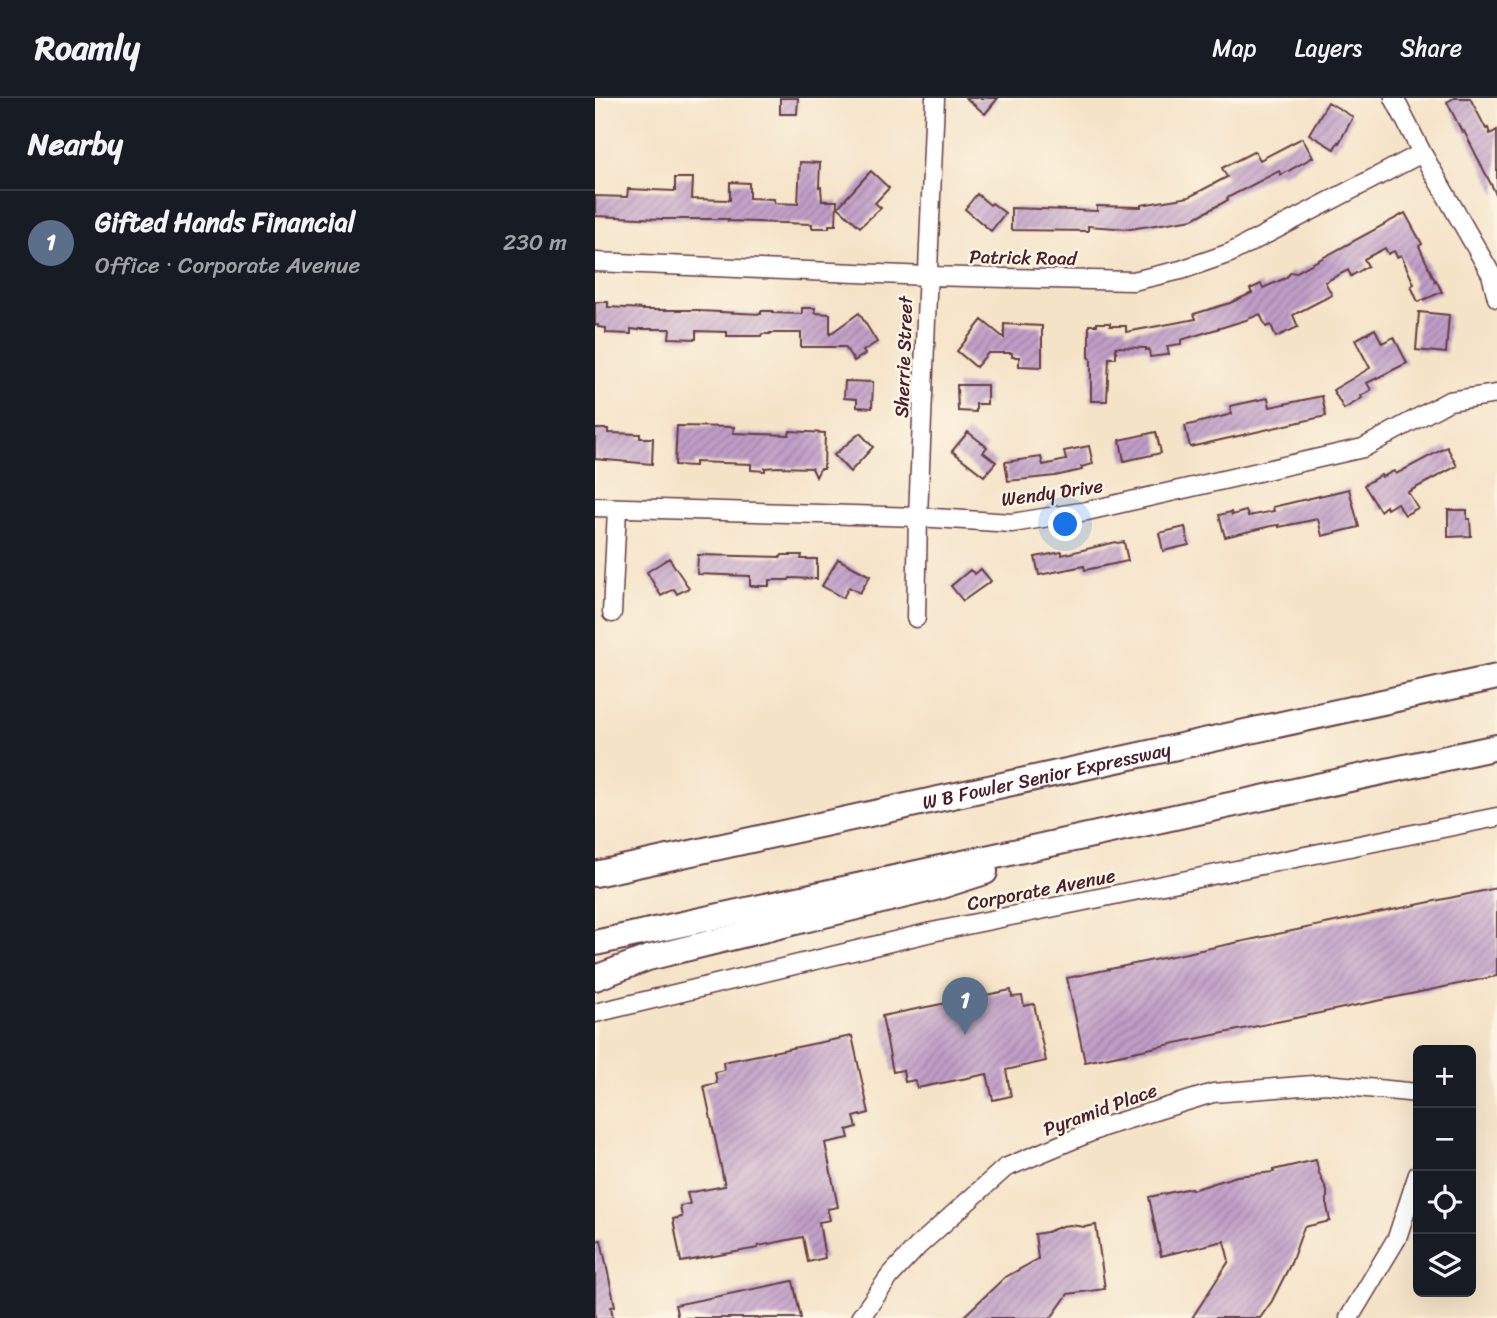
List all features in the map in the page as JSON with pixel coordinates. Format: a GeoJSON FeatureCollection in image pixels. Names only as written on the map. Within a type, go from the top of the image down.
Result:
{"type":"FeatureCollection","features":[{"type":"Feature","properties":{"kind":"highway","name":"W B Fowler Senior Expressway"},"geometry":{"type":"LineString","coordinates":[[595,874],[1497,677]]}},
{"type":"Feature","properties":{"kind":"highway"},"geometry":{"type":"LineString","coordinates":[[595,943],[1497,747]]}},
{"type":"Feature","properties":{"kind":"highway"},"geometry":{"type":"LineString","coordinates":[[595,978],[648,958],[935,888],[1108,831]]}},
{"type":"Feature","properties":{"kind":"street","name":"Sherrie Street"},"geometry":{"type":"LineString","coordinates":[[916,618],[935,98]]}},
{"type":"Feature","properties":{"kind":"street"},"geometry":{"type":"LineString","coordinates":[[1394,98],[1490,274],[1497,298]]}},
{"type":"Feature","properties":{"kind":"street","name":"Patrick Road"},"geometry":{"type":"LineString","coordinates":[[595,262],[1133,281],[1181,270],[1230,253],[1422,153]]}},
{"type":"Feature","properties":{"kind":"street","name":"Wendy Drive"},"geometry":{"type":"LineString","coordinates":[[595,507],[918,517],[1012,523],[1087,510],[1363,448],[1449,401],[1497,394]]}},
{"type":"Feature","properties":{"kind":"street"},"geometry":{"type":"LineString","coordinates":[[612,613],[617,509]]}},
{"type":"Feature","properties":{"kind":"street","name":"Corporate Avenue"},"geometry":{"type":"LineString","coordinates":[[595,1013],[932,932],[1497,817]]}},
{"type":"Feature","properties":{"kind":"street","name":"Pyramid Place"},"geometry":{"type":"LineString","coordinates":[[860,1318],[890,1276],[918,1246],[1005,1167],[1091,1132],[1213,1093],[1326,1084],[1413,1093]]}},
{"type":"Feature","properties":{"kind":"street"},"geometry":{"type":"LineString","coordinates":[[1349,1318],[1398,1238],[1413,1190]]}},
{"type":"Feature","properties":{"kind":"building"},"geometry":{"type":"Polygon","coordinates":[[[780,98],[798,98],[797,114],[780,114],[780,98]]]}},
{"type":"Feature","properties":{"kind":"building"},"geometry":{"type":"Polygon","coordinates":[[[966,98],[998,98],[985,114],[966,98]]]}},
{"type":"Feature","properties":{"kind":"building"},"geometry":{"type":"Polygon","coordinates":[[[1454,98],[1470,98],[1490,134],[1497,130],[1497,196],[1447,102],[1454,98]]]}},
{"type":"Feature","properties":{"kind":"building"},"geometry":{"type":"Polygon","coordinates":[[[1328,102],[1353,117],[1334,149],[1309,134],[1328,102]]]}},
{"type":"Feature","properties":{"kind":"building"},"geometry":{"type":"Polygon","coordinates":[[[1302,138],[1313,157],[1281,175],[1279,171],[1193,219],[1130,229],[1088,226],[1088,231],[1011,230],[1011,208],[1097,211],[1097,206],[1141,207],[1189,197],[1227,177],[1222,168],[1255,151],[1260,160],[1302,138]]]}},
{"type":"Feature","properties":{"kind":"building"},"geometry":{"type":"Polygon","coordinates":[[[800,162],[820,163],[819,187],[822,201],[837,201],[836,225],[829,225],[829,228],[812,228],[812,224],[728,221],[729,219],[595,216],[595,196],[627,197],[628,189],[675,191],[675,178],[693,178],[692,199],[730,200],[730,182],[749,183],[749,198],[798,204],[800,162]]]}},
{"type":"Feature","properties":{"kind":"building"},"geometry":{"type":"Polygon","coordinates":[[[871,171],[889,188],[875,203],[881,208],[860,227],[838,207],[871,171]]]}},
{"type":"Feature","properties":{"kind":"building"},"geometry":{"type":"Polygon","coordinates":[[[977,194],[1005,213],[991,231],[965,209],[977,194]]]}},
{"type":"Feature","properties":{"kind":"building"},"geometry":{"type":"Polygon","coordinates":[[[1405,213],[1422,244],[1419,246],[1442,292],[1418,302],[1411,286],[1414,284],[1401,255],[1397,257],[1394,251],[1388,254],[1385,248],[1364,259],[1368,266],[1351,276],[1348,270],[1325,282],[1332,295],[1293,315],[1298,327],[1276,337],[1271,325],[1266,327],[1260,314],[1181,340],[1181,344],[1167,346],[1169,354],[1166,355],[1150,357],[1149,349],[1146,348],[1116,347],[1116,358],[1109,358],[1107,401],[1091,401],[1089,325],[1110,323],[1110,326],[1126,326],[1126,332],[1196,319],[1194,314],[1230,303],[1252,293],[1250,289],[1261,284],[1263,288],[1286,278],[1291,272],[1295,273],[1405,213]]]}},
{"type":"Feature","properties":{"kind":"building"},"geometry":{"type":"Polygon","coordinates":[[[595,302],[608,302],[608,307],[643,310],[761,314],[761,311],[773,311],[802,314],[802,308],[815,308],[815,313],[830,314],[830,334],[859,313],[877,342],[854,361],[845,347],[801,347],[801,333],[727,336],[727,332],[696,331],[696,339],[669,338],[670,329],[631,329],[631,334],[606,333],[606,328],[595,325],[595,302]]]}},
{"type":"Feature","properties":{"kind":"building"},"geometry":{"type":"Polygon","coordinates":[[[1419,312],[1449,315],[1446,353],[1416,350],[1419,312]]]}},
{"type":"Feature","properties":{"kind":"building"},"geometry":{"type":"Polygon","coordinates":[[[982,320],[1004,338],[1004,324],[1042,326],[1042,367],[1019,366],[1019,357],[1012,357],[1012,353],[988,353],[976,367],[957,351],[982,320]]]}},
{"type":"Feature","properties":{"kind":"building"},"geometry":{"type":"Polygon","coordinates":[[[1375,329],[1382,343],[1394,337],[1407,363],[1367,383],[1371,390],[1344,409],[1333,390],[1370,368],[1355,340],[1375,329]]]}},
{"type":"Feature","properties":{"kind":"building"},"geometry":{"type":"Polygon","coordinates":[[[845,381],[873,382],[872,408],[857,407],[857,399],[844,398],[845,381]]]}},
{"type":"Feature","properties":{"kind":"building"},"geometry":{"type":"Polygon","coordinates":[[[957,385],[987,385],[987,404],[976,404],[976,412],[958,411],[957,385]]]}},
{"type":"Feature","properties":{"kind":"building"},"geometry":{"type":"Polygon","coordinates":[[[1322,396],[1326,416],[1190,447],[1185,426],[1232,414],[1230,406],[1268,398],[1270,407],[1322,396]]]}},
{"type":"Feature","properties":{"kind":"building"},"geometry":{"type":"Polygon","coordinates":[[[677,426],[734,427],[733,433],[825,433],[824,469],[820,469],[816,477],[812,468],[778,467],[765,468],[765,471],[751,470],[751,464],[695,462],[695,466],[675,465],[677,426]]]}},
{"type":"Feature","properties":{"kind":"building"},"geometry":{"type":"Polygon","coordinates":[[[595,429],[653,438],[652,464],[595,459],[595,429]]]}},
{"type":"Feature","properties":{"kind":"building"},"geometry":{"type":"Polygon","coordinates":[[[968,432],[987,447],[983,452],[996,462],[984,476],[952,451],[968,432]]]}},
{"type":"Feature","properties":{"kind":"building"},"geometry":{"type":"Polygon","coordinates":[[[1156,432],[1161,453],[1124,461],[1120,440],[1156,432]]]}},
{"type":"Feature","properties":{"kind":"building"},"geometry":{"type":"Polygon","coordinates":[[[860,433],[873,447],[850,472],[834,455],[860,433]]]}},
{"type":"Feature","properties":{"kind":"building"},"geometry":{"type":"Polygon","coordinates":[[[1089,446],[1093,464],[1081,467],[1082,470],[1008,481],[1005,462],[1041,457],[1043,465],[1066,460],[1064,451],[1089,446]]]}},
{"type":"Feature","properties":{"kind":"building"},"geometry":{"type":"Polygon","coordinates":[[[1447,447],[1457,466],[1408,492],[1418,508],[1405,515],[1397,503],[1380,511],[1364,485],[1381,475],[1382,477],[1394,471],[1396,474],[1447,447]]]}},
{"type":"Feature","properties":{"kind":"building"},"geometry":{"type":"Polygon","coordinates":[[[1349,489],[1359,527],[1322,536],[1318,519],[1225,537],[1219,515],[1246,511],[1248,516],[1274,511],[1273,507],[1349,489]]]}},
{"type":"Feature","properties":{"kind":"building"},"geometry":{"type":"Polygon","coordinates":[[[1448,510],[1467,510],[1471,536],[1448,537],[1448,510]]]}},
{"type":"Feature","properties":{"kind":"building"},"geometry":{"type":"Polygon","coordinates":[[[1185,527],[1189,545],[1163,551],[1159,533],[1185,527]]]}},
{"type":"Feature","properties":{"kind":"building"},"geometry":{"type":"Polygon","coordinates":[[[1124,542],[1128,561],[1085,570],[1084,566],[1039,575],[1035,557],[1062,552],[1062,555],[1124,542]]]}},
{"type":"Feature","properties":{"kind":"building"},"geometry":{"type":"Polygon","coordinates":[[[698,555],[802,555],[801,559],[817,559],[817,579],[769,580],[769,586],[750,586],[750,576],[697,574],[698,555]]]}},
{"type":"Feature","properties":{"kind":"building"},"geometry":{"type":"Polygon","coordinates":[[[669,558],[689,588],[677,594],[674,589],[661,596],[647,572],[669,558]]]}},
{"type":"Feature","properties":{"kind":"building"},"geometry":{"type":"Polygon","coordinates":[[[838,559],[870,576],[860,593],[849,587],[843,598],[822,586],[838,559]]]}},
{"type":"Feature","properties":{"kind":"building"},"geometry":{"type":"Polygon","coordinates":[[[981,569],[991,581],[963,601],[951,586],[970,570],[975,574],[981,569]]]}},
{"type":"Feature","properties":{"kind":"building"},"geometry":{"type":"Polygon","coordinates":[[[1497,888],[1497,976],[1085,1062],[1067,978],[1497,888]]]}},
{"type":"Feature","properties":{"kind":"building"},"geometry":{"type":"Polygon","coordinates":[[[1011,990],[1012,997],[1022,996],[1024,1006],[1034,1004],[1046,1061],[1006,1070],[1011,1096],[993,1100],[987,1074],[917,1088],[915,1080],[905,1082],[903,1070],[893,1072],[882,1016],[1011,990]]]}},
{"type":"Feature","properties":{"kind":"building"},"geometry":{"type":"Polygon","coordinates":[[[852,1036],[869,1113],[854,1117],[857,1127],[847,1130],[849,1138],[825,1143],[838,1207],[827,1209],[830,1220],[819,1222],[825,1258],[808,1262],[803,1237],[681,1262],[673,1219],[682,1217],[680,1206],[690,1204],[687,1193],[725,1186],[704,1086],[717,1083],[715,1072],[724,1070],[723,1062],[852,1036]]]}},
{"type":"Feature","properties":{"kind":"building"},"geometry":{"type":"Polygon","coordinates":[[[1316,1160],[1327,1191],[1330,1221],[1304,1227],[1291,1263],[1272,1301],[1260,1318],[1192,1318],[1229,1261],[1224,1241],[1161,1256],[1149,1197],[1191,1188],[1192,1190],[1237,1176],[1274,1172],[1273,1170],[1316,1160]]]}},
{"type":"Feature","properties":{"kind":"building"},"geometry":{"type":"Polygon","coordinates":[[[1070,1225],[1096,1225],[1105,1289],[1068,1294],[1051,1318],[962,1318],[1004,1278],[1038,1259],[1035,1234],[1070,1225]]]}},
{"type":"Feature","properties":{"kind":"building"},"geometry":{"type":"Polygon","coordinates":[[[601,1240],[615,1306],[611,1307],[613,1318],[595,1318],[595,1241],[601,1240]]]}},
{"type":"Feature","properties":{"kind":"building"},"geometry":{"type":"Polygon","coordinates":[[[793,1281],[801,1318],[678,1318],[675,1305],[793,1281]]]}},
{"type":"Feature","properties":{"kind":"place","name":"Gifted Hands Financial"},"geometry":{"type":"Point","coordinates":[965,1035]}}]}
